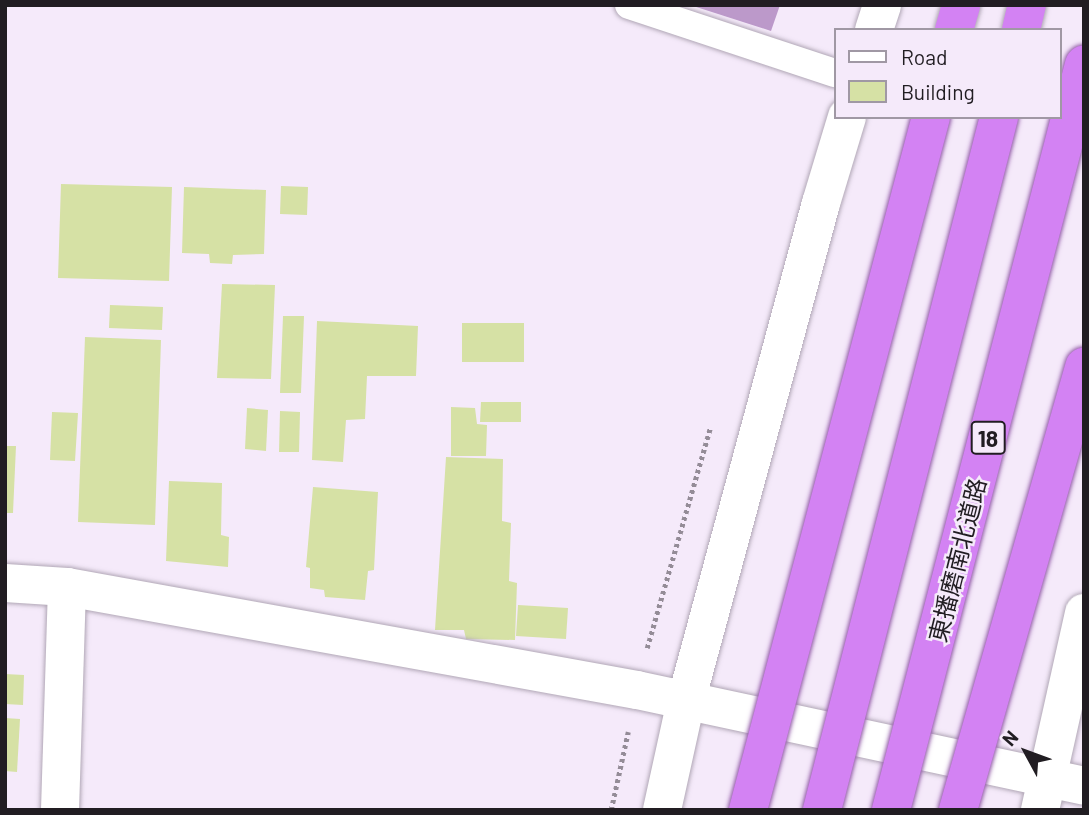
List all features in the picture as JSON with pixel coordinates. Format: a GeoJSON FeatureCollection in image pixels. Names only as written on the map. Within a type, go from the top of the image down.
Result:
{"type":"FeatureCollection","features":[{"type":"Feature","properties":{"kind":"highway"},"geometry":{"type":"LineString","coordinates":[[955,28],[961,5]]}},
{"type":"Feature","properties":{"kind":"highway"},"geometry":{"type":"LineString","coordinates":[[1021,28],[1027,5]]}},
{"type":"Feature","properties":{"kind":"highway","name":"東播磨南北道路"},"geometry":{"type":"LineString","coordinates":[[891,810],[1084,65]]}},
{"type":"Feature","properties":{"kind":"highway"},"geometry":{"type":"LineString","coordinates":[[748,810],[930,119]]}},
{"type":"Feature","properties":{"kind":"highway"},"geometry":{"type":"LineString","coordinates":[[822,810],[998,119]]}},
{"type":"Feature","properties":{"kind":"highway"},"geometry":{"type":"LineString","coordinates":[[958,810],[1084,367]]}},
{"type":"Feature","properties":{"kind":"street"},"geometry":{"type":"LineString","coordinates":[[875,28],[882,5]]}},
{"type":"Feature","properties":{"kind":"street"},"geometry":{"type":"LineString","coordinates":[[662,810],[686,701],[821,203],[846,119]]}},
{"type":"Feature","properties":{"kind":"street"},"geometry":{"type":"LineString","coordinates":[[5,583],[67,587],[686,701],[1058,791],[1084,613]]}},
{"type":"Feature","properties":{"kind":"street"},"geometry":{"type":"LineString","coordinates":[[60,810],[67,587]]}},
{"type":"Feature","properties":{"kind":"lane"},"geometry":{"type":"LineString","coordinates":[[629,5],[834,73]]}},
{"type":"Feature","properties":{"kind":"shaded area"},"geometry":{"type":"Polygon","coordinates":[[[690,5],[780,5],[771,31],[690,5]]]}},
{"type":"Feature","properties":{"kind":"building"},"geometry":{"type":"Polygon","coordinates":[[[61,184],[172,187],[169,281],[58,278],[61,184]]]}},
{"type":"Feature","properties":{"kind":"building"},"geometry":{"type":"Polygon","coordinates":[[[281,186],[308,187],[307,215],[280,214],[281,186]]]}},
{"type":"Feature","properties":{"kind":"building"},"geometry":{"type":"Polygon","coordinates":[[[184,187],[266,190],[264,254],[233,255],[232,264],[210,263],[209,254],[182,253],[184,187]]]}},
{"type":"Feature","properties":{"kind":"building"},"geometry":{"type":"Polygon","coordinates":[[[222,284],[275,285],[271,379],[217,378],[222,284]]]}},
{"type":"Feature","properties":{"kind":"building"},"geometry":{"type":"Polygon","coordinates":[[[110,305],[163,307],[162,330],[109,328],[110,305]]]}},
{"type":"Feature","properties":{"kind":"building"},"geometry":{"type":"Polygon","coordinates":[[[283,316],[304,316],[301,393],[280,393],[283,316]]]}},
{"type":"Feature","properties":{"kind":"building"},"geometry":{"type":"Polygon","coordinates":[[[317,321],[418,326],[416,376],[367,376],[365,419],[346,420],[343,462],[312,460],[317,321]]]}},
{"type":"Feature","properties":{"kind":"building"},"geometry":{"type":"Polygon","coordinates":[[[462,323],[524,323],[524,362],[462,362],[462,323]]]}},
{"type":"Feature","properties":{"kind":"building"},"geometry":{"type":"Polygon","coordinates":[[[85,337],[161,340],[155,525],[78,522],[85,337]]]}},
{"type":"Feature","properties":{"kind":"building"},"geometry":{"type":"Polygon","coordinates":[[[481,402],[521,402],[521,422],[480,422],[481,402]]]}},
{"type":"Feature","properties":{"kind":"building"},"geometry":{"type":"Polygon","coordinates":[[[451,407],[475,408],[477,424],[487,425],[486,456],[451,456],[451,407]]]}},
{"type":"Feature","properties":{"kind":"building"},"geometry":{"type":"Polygon","coordinates":[[[247,408],[268,410],[266,451],[245,449],[247,408]]]}},
{"type":"Feature","properties":{"kind":"building"},"geometry":{"type":"Polygon","coordinates":[[[280,411],[300,412],[299,452],[279,452],[280,411]]]}},
{"type":"Feature","properties":{"kind":"building"},"geometry":{"type":"Polygon","coordinates":[[[52,412],[78,413],[75,461],[50,460],[52,412]]]}},
{"type":"Feature","properties":{"kind":"building"},"geometry":{"type":"Polygon","coordinates":[[[5,446],[16,446],[13,513],[5,513],[5,446]]]}},
{"type":"Feature","properties":{"kind":"building"},"geometry":{"type":"Polygon","coordinates":[[[446,457],[503,459],[502,521],[511,523],[509,581],[517,583],[515,640],[466,639],[464,630],[435,630],[446,457]]]}},
{"type":"Feature","properties":{"kind":"building"},"geometry":{"type":"Polygon","coordinates":[[[169,481],[222,483],[221,535],[229,537],[228,567],[166,561],[169,481]]]}},
{"type":"Feature","properties":{"kind":"building"},"geometry":{"type":"Polygon","coordinates":[[[313,487],[378,492],[374,570],[368,571],[365,600],[325,597],[324,590],[310,588],[310,568],[306,567],[313,487]]]}},
{"type":"Feature","properties":{"kind":"building"},"geometry":{"type":"Polygon","coordinates":[[[518,605],[568,608],[566,639],[516,636],[518,605]]]}},
{"type":"Feature","properties":{"kind":"building"},"geometry":{"type":"Polygon","coordinates":[[[5,674],[24,675],[23,705],[5,704],[5,674]]]}},
{"type":"Feature","properties":{"kind":"building"},"geometry":{"type":"Polygon","coordinates":[[[5,718],[20,719],[17,772],[5,771],[5,718]]]}}]}
